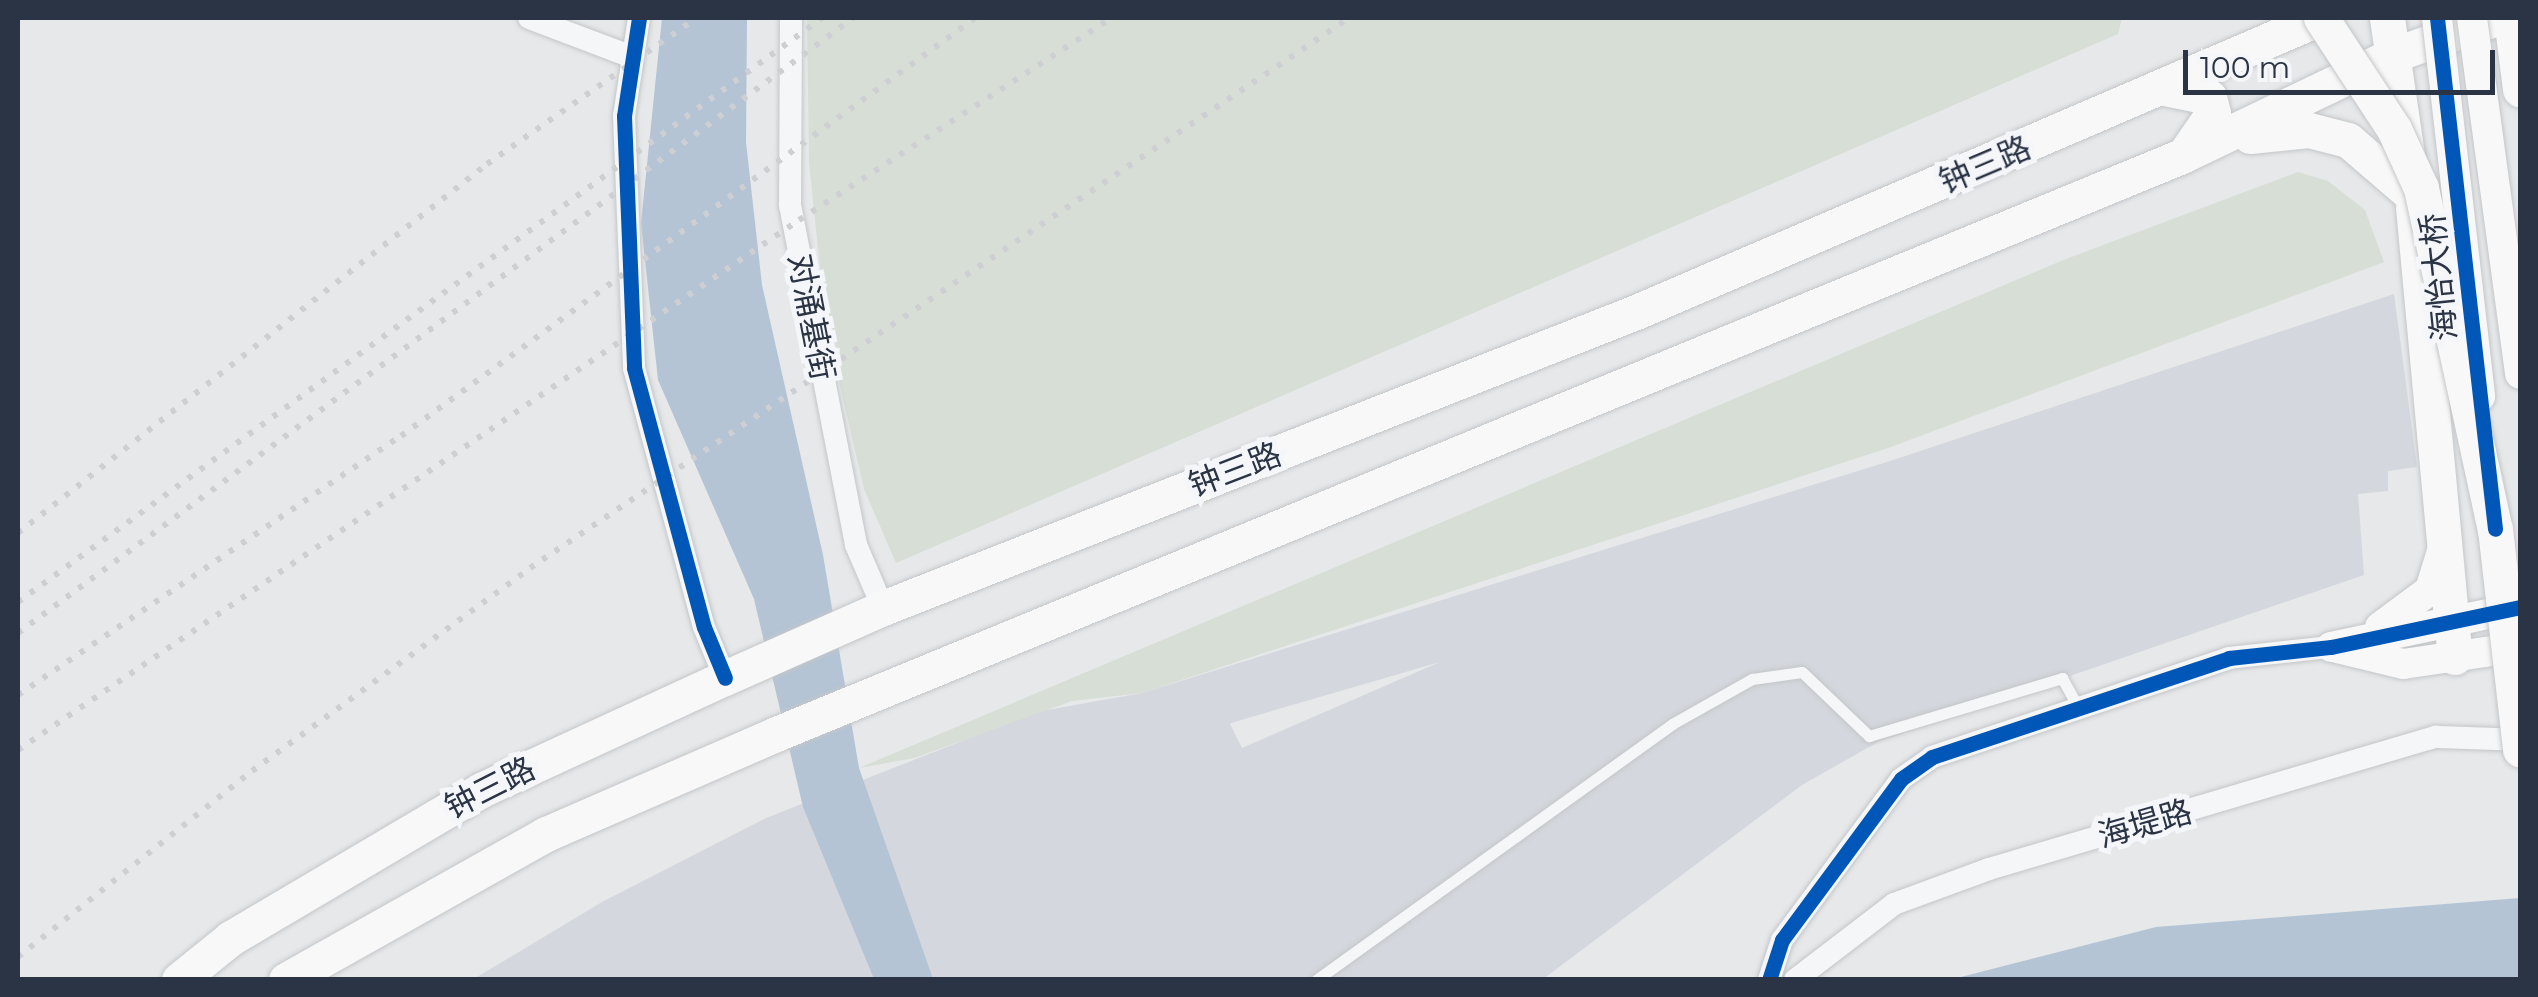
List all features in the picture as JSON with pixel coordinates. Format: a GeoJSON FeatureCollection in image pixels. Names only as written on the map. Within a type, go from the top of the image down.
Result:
{"type":"FeatureCollection","features":[{"type":"Feature","properties":{"kind":"main road"},"geometry":{"type":"LineString","coordinates":[[2254,45],[2285,18]]}},
{"type":"Feature","properties":{"kind":"main road","name":"钟三路"},"geometry":{"type":"LineString","coordinates":[[178,980],[231,938],[481,790],[725,678],[883,608],[1636,312],[2321,18]]}},
{"type":"Feature","properties":{"kind":"main road"},"geometry":{"type":"LineString","coordinates":[[2321,18],[2394,129],[2421,188],[2495,530]]}},
{"type":"Feature","properties":{"kind":"main road"},"geometry":{"type":"LineString","coordinates":[[2387,18],[2412,195],[2455,657]]}},
{"type":"Feature","properties":{"kind":"main road","name":"钟三路"},"geometry":{"type":"LineString","coordinates":[[286,980],[546,834],[776,734],[2182,156],[2393,54],[2497,18]]}},
{"type":"Feature","properties":{"kind":"main road"},"geometry":{"type":"LineString","coordinates":[[2511,18],[2520,89]]}},
{"type":"Feature","properties":{"kind":"main road"},"geometry":{"type":"LineString","coordinates":[[2165,88],[2209,97],[2213,112],[2182,156]]}},
{"type":"Feature","properties":{"kind":"main road"},"geometry":{"type":"LineString","coordinates":[[2182,156],[2275,128],[2308,130],[2348,140],[2412,195]]}},
{"type":"Feature","properties":{"kind":"main road","name":"海怡大桥"},"geometry":{"type":"LineString","coordinates":[[2495,530],[2520,750]]}},
{"type":"Feature","properties":{"kind":"street"},"geometry":{"type":"LineString","coordinates":[[529,18],[632,57]]}},
{"type":"Feature","properties":{"kind":"street"},"geometry":{"type":"LineString","coordinates":[[638,18],[624,116],[634,368],[699,610],[725,678]]}},
{"type":"Feature","properties":{"kind":"street","name":"对涌基街"},"geometry":{"type":"LineString","coordinates":[[791,18],[790,205],[856,546],[883,608]]}},
{"type":"Feature","properties":{"kind":"street","name":"海怡大桥"},"geometry":{"type":"LineString","coordinates":[[2437,18],[2495,530]]}},
{"type":"Feature","properties":{"kind":"street","name":"海怡大桥"},"geometry":{"type":"LineString","coordinates":[[2472,18],[2520,374]]}},
{"type":"Feature","properties":{"kind":"street"},"geometry":{"type":"LineString","coordinates":[[2331,646],[2371,633],[2416,603],[2440,574],[2443,542]]}},
{"type":"Feature","properties":{"kind":"street"},"geometry":{"type":"LineString","coordinates":[[1768,980],[1782,940],[1901,778],[1932,757],[2229,658],[2331,646],[2451,618],[2520,607]]}},
{"type":"Feature","properties":{"kind":"street"},"geometry":{"type":"LineString","coordinates":[[2331,646],[2404,664],[2520,647]]}},
{"type":"Feature","properties":{"kind":"street","name":"海堤路"},"geometry":{"type":"LineString","coordinates":[[1795,980],[1894,904],[1989,869],[2436,737],[2520,740]]}},
{"type":"Feature","properties":{"kind":"lane"},"geometry":{"type":"LineString","coordinates":[[1316,980],[1672,724],[1752,679],[1802,672],[1869,736],[2062,678],[2080,710]]}},
{"type":"Feature","properties":{"kind":"shaded area"},"geometry":{"type":"Polygon","coordinates":[[[807,18],[2122,18],[2118,34],[896,563],[864,489],[826,326],[809,162],[807,18]]]}},
{"type":"Feature","properties":{"kind":"shaded area"},"geometry":{"type":"Polygon","coordinates":[[[2298,172],[2328,181],[2365,210],[2384,262],[1891,447],[1142,693],[1072,701],[914,758],[859,768],[2066,259],[2298,172]]]}},
{"type":"Feature","properties":{"kind":"shaded area"},"geometry":{"type":"Polygon","coordinates":[[[2394,294],[2417,467],[2388,471],[2388,491],[2358,494],[2364,575],[1878,742],[1802,785],[1543,979],[472,980],[602,902],[766,818],[1036,712],[1142,693],[1890,461],[2394,294]],[[1440,662],[1231,723],[1242,748],[1440,662]]]}},
{"type":"Feature","properties":{"kind":"water"},"geometry":{"type":"Polygon","coordinates":[[[662,18],[747,18],[746,142],[762,285],[823,555],[859,768],[933,979],[874,979],[803,807],[754,599],[658,380],[641,223],[662,18]]]}},
{"type":"Feature","properties":{"kind":"water"},"geometry":{"type":"Polygon","coordinates":[[[2520,898],[2520,979],[1953,979],[2156,927],[2520,898]]]}},
{"type":"Feature","properties":{"kind":"railway"},"geometry":{"type":"LineString","coordinates":[[18,533],[487,164],[696,18]]}},
{"type":"Feature","properties":{"kind":"railway"},"geometry":{"type":"LineString","coordinates":[[18,602],[822,18]]}},
{"type":"Feature","properties":{"kind":"railway"},"geometry":{"type":"LineString","coordinates":[[18,633],[853,18]]}},
{"type":"Feature","properties":{"kind":"railway"},"geometry":{"type":"LineString","coordinates":[[18,695],[401,436],[975,18]]}},
{"type":"Feature","properties":{"kind":"railway"},"geometry":{"type":"LineString","coordinates":[[18,750],[799,220],[1111,18]]}},
{"type":"Feature","properties":{"kind":"railway"},"geometry":{"type":"LineString","coordinates":[[18,957],[252,771],[530,568],[1349,18]]}},
{"type":"Feature","properties":{"kind":"cycle path"},"geometry":{"type":"LineString","coordinates":[[639,18],[624,116],[634,368],[704,627],[725,678]]}},
{"type":"Feature","properties":{"kind":"cycle path"},"geometry":{"type":"LineString","coordinates":[[2437,18],[2495,529]]}},
{"type":"Feature","properties":{"kind":"cycle path"},"geometry":{"type":"LineString","coordinates":[[1769,980],[1782,940],[1901,779],[1932,757],[2229,658],[2331,647],[2520,607]]}}]}
